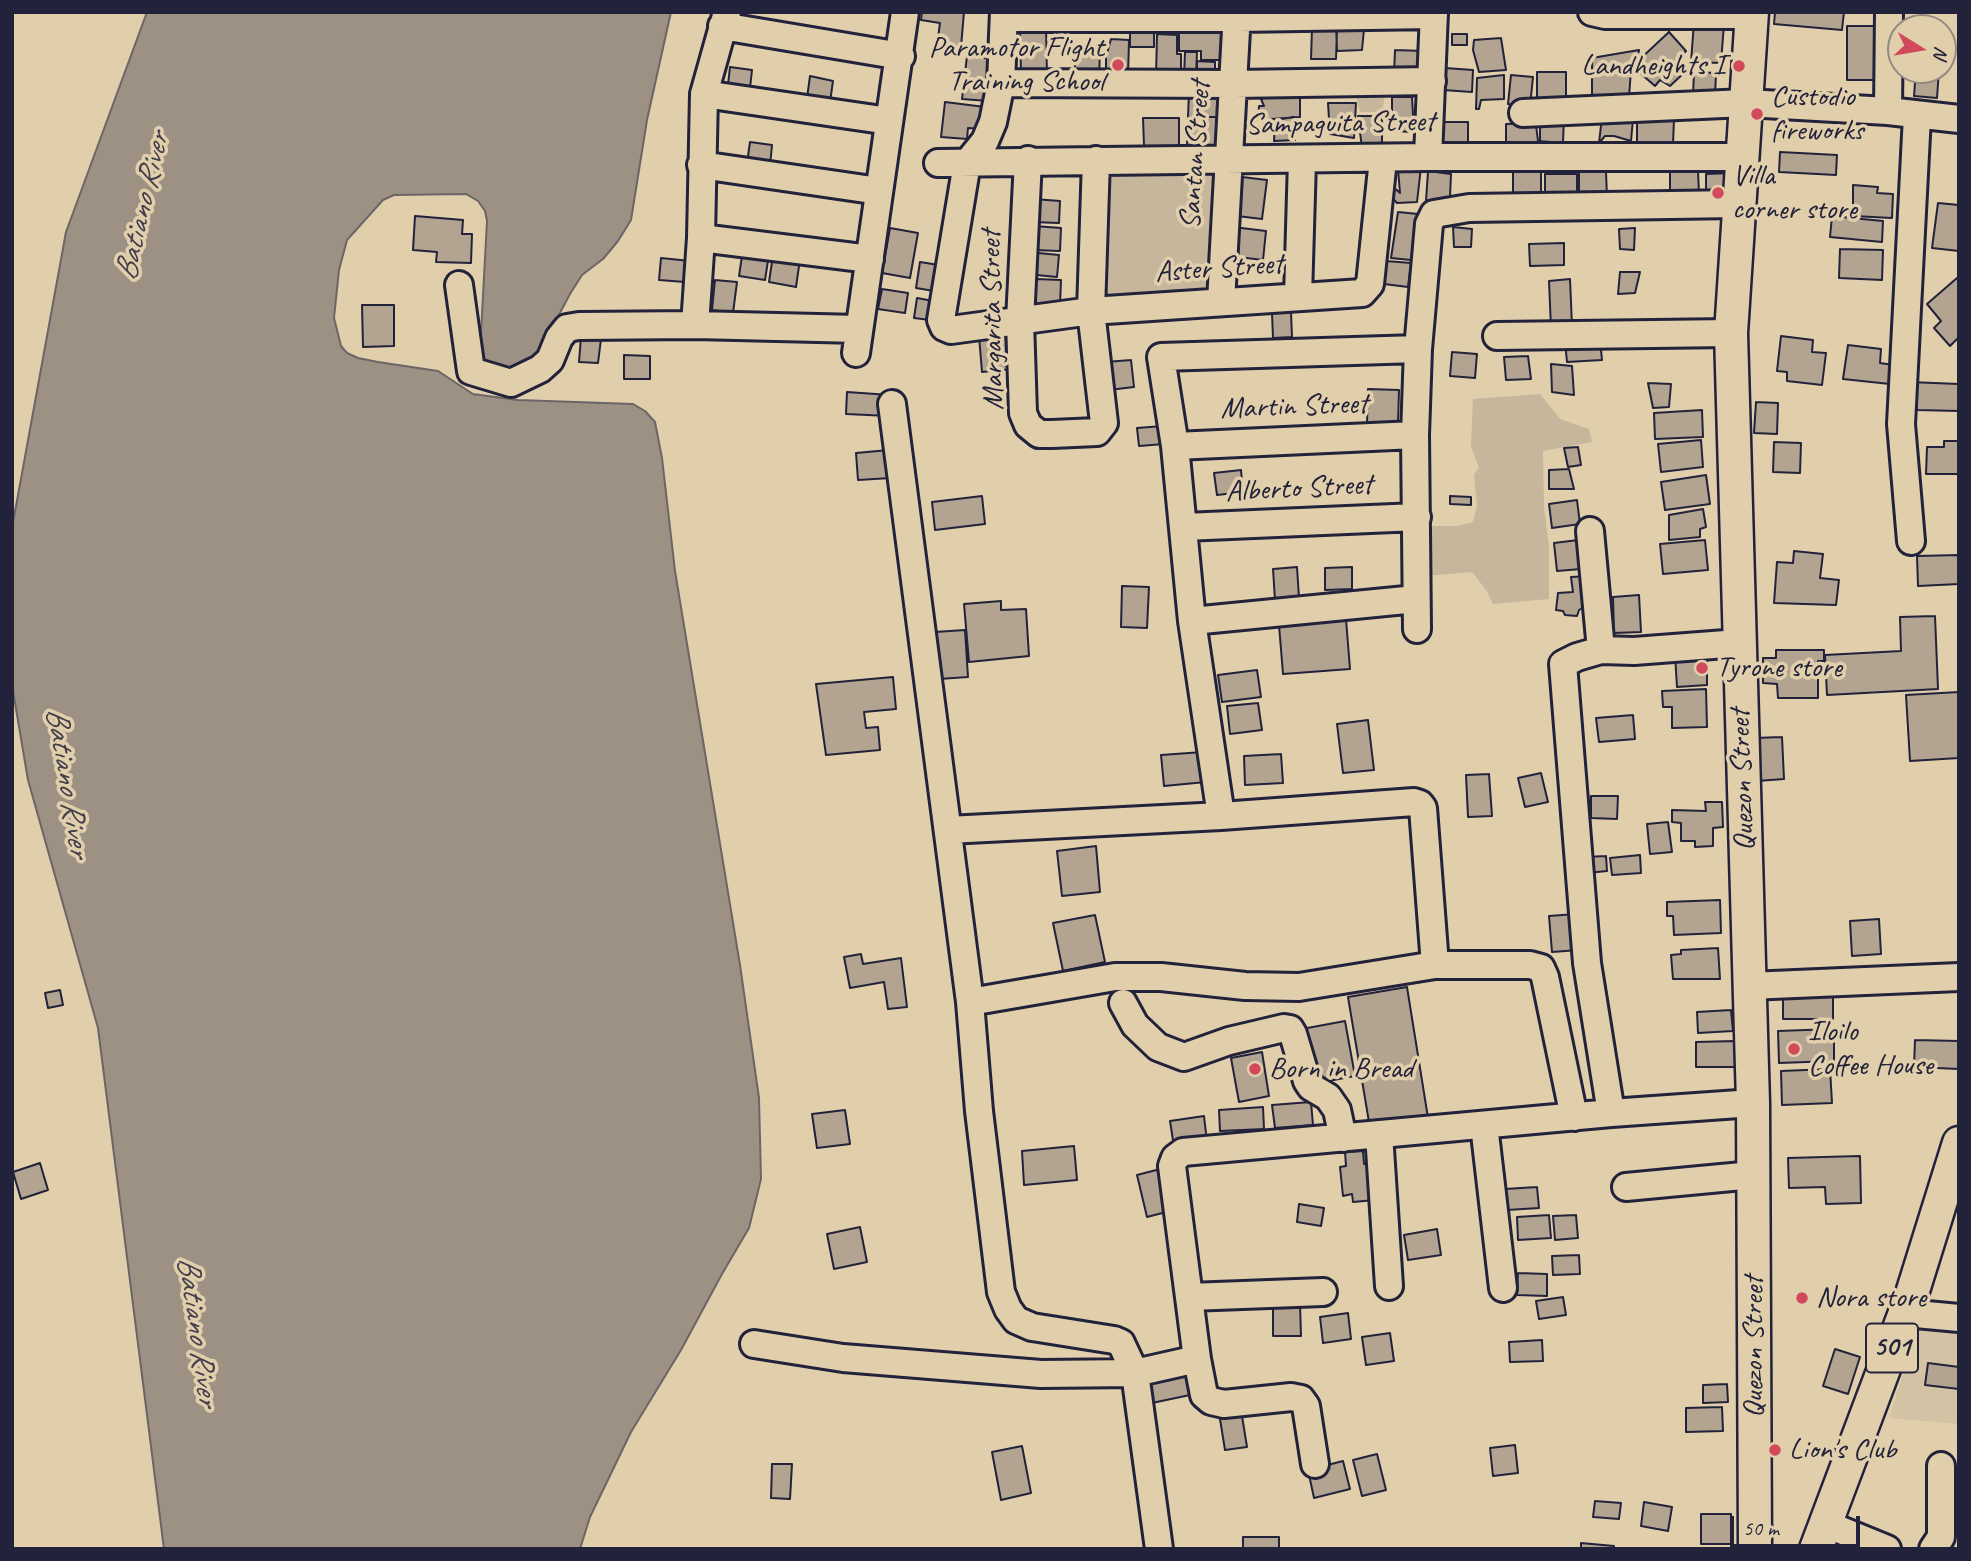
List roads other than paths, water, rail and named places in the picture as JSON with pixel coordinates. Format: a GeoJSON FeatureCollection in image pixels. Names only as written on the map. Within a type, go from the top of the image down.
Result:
{"type":"FeatureCollection","features":[{"type":"Feature","properties":{"kind":"main road","name":"Quezon Street"},"geometry":{"type":"LineString","coordinates":[[1739,14],[1746,103],[1731,333],[1753,1103],[1755,1549]]}},
{"type":"Feature","properties":{"kind":"main road","name":"501"},"geometry":{"type":"LineString","coordinates":[[1821,1536],[1905,1312],[1957,1158]]}},
{"type":"Feature","properties":{"kind":"street"},"geometry":{"type":"LineString","coordinates":[[459,285],[471,371],[511,383],[530,375],[550,360],[559,338],[567,328],[579,326],[695,325],[858,341],[879,191],[894,163],[889,121],[901,56],[905,12]]}},
{"type":"Feature","properties":{"kind":"street"},"geometry":{"type":"LineString","coordinates":[[1592,12],[1605,15],[1739,14]]}},
{"type":"Feature","properties":{"kind":"street"},"geometry":{"type":"LineString","coordinates":[[1888,111],[1889,12]]}},
{"type":"Feature","properties":{"kind":"street"},"geometry":{"type":"LineString","coordinates":[[967,163],[985,141],[993,122],[1001,83],[1004,15],[1434,14],[1428,157]]}},
{"type":"Feature","properties":{"kind":"street","name":"Santan Street"},"geometry":{"type":"LineString","coordinates":[[1221,302],[1237,15]]}},
{"type":"Feature","properties":{"kind":"street"},"geometry":{"type":"LineString","coordinates":[[695,325],[701,238],[704,94],[725,19],[901,56]]}},
{"type":"Feature","properties":{"kind":"street"},"geometry":{"type":"LineString","coordinates":[[1001,83],[1432,81]]}},
{"type":"Feature","properties":{"kind":"street"},"geometry":{"type":"LineString","coordinates":[[704,94],[889,121]]}},
{"type":"Feature","properties":{"kind":"street"},"geometry":{"type":"LineString","coordinates":[[1524,113],[1746,103],[1888,111],[1959,119]]}},
{"type":"Feature","properties":{"kind":"street"},"geometry":{"type":"LineString","coordinates":[[1911,541],[1901,424],[1917,116]]}},
{"type":"Feature","properties":{"kind":"street","name":"Sampaguita Street"},"geometry":{"type":"LineString","coordinates":[[938,163],[1428,157],[1742,157]]}},
{"type":"Feature","properties":{"kind":"street","name":"Aster Street"},"geometry":{"type":"LineString","coordinates":[[967,163],[942,320],[944,327],[951,330],[1091,312],[1362,293],[1370,284],[1383,159]]}},
{"type":"Feature","properties":{"kind":"street","name":"Margarita Street"},"geometry":{"type":"LineString","coordinates":[[1028,160],[1020,321],[1023,413],[1028,425],[1039,434],[1084,434],[1097,432],[1104,423],[1091,312],[1096,160]]}},
{"type":"Feature","properties":{"kind":"street"},"geometry":{"type":"LineString","coordinates":[[1298,297],[1302,160]]}},
{"type":"Feature","properties":{"kind":"street"},"geometry":{"type":"LineString","coordinates":[[701,165],[879,191]]}},
{"type":"Feature","properties":{"kind":"street"},"geometry":{"type":"LineString","coordinates":[[1417,629],[1415,435],[1418,349],[1429,224],[1434,214],[1469,208],[1738,204]]}},
{"type":"Feature","properties":{"kind":"street"},"geometry":{"type":"LineString","coordinates":[[701,238],[870,259]]}},
{"type":"Feature","properties":{"kind":"street"},"geometry":{"type":"LineString","coordinates":[[1497,336],[1731,333]]}},
{"type":"Feature","properties":{"kind":"street"},"geometry":{"type":"LineString","coordinates":[[1221,816],[1192,621],[1175,446],[1161,357],[1418,349]]}},
{"type":"Feature","properties":{"kind":"street"},"geometry":{"type":"LineString","coordinates":[[892,404],[970,1002],[979,1111],[1001,1292],[1016,1320],[1032,1327],[1121,1343],[1135,1373],[1159,1549]]}},
{"type":"Feature","properties":{"kind":"street","name":"Martin Street"},"geometry":{"type":"LineString","coordinates":[[1175,446],[1415,435]]}},
{"type":"Feature","properties":{"kind":"street","name":"Alberto Street"},"geometry":{"type":"LineString","coordinates":[[1184,527],[1417,517]]}},
{"type":"Feature","properties":{"kind":"street"},"geometry":{"type":"LineString","coordinates":[[1590,530],[1601,650]]}},
{"type":"Feature","properties":{"kind":"street"},"geometry":{"type":"LineString","coordinates":[[1192,621],[1416,599]]}},
{"type":"Feature","properties":{"kind":"street"},"geometry":{"type":"LineString","coordinates":[[1611,1113],[1587,963],[1563,664],[1601,650],[1634,651],[1739,643]]}},
{"type":"Feature","properties":{"kind":"street"},"geometry":{"type":"LineString","coordinates":[[948,830],[1221,816],[1413,802],[1423,808],[1435,965]]}},
{"type":"Feature","properties":{"kind":"street"},"geometry":{"type":"LineString","coordinates":[[970,1002],[1115,978],[1161,977],[1245,986],[1299,987],[1435,965],[1530,965],[1541,968],[1545,977],[1574,1117]]}},
{"type":"Feature","properties":{"kind":"street"},"geometry":{"type":"LineString","coordinates":[[1749,986],[1959,977]]}},
{"type":"Feature","properties":{"kind":"street"},"geometry":{"type":"LineString","coordinates":[[1123,1003],[1135,1025],[1158,1047],[1184,1057],[1229,1041],[1290,1028],[1307,1082],[1328,1097],[1337,1110],[1343,1138]]}},
{"type":"Feature","properties":{"kind":"street"},"geometry":{"type":"LineString","coordinates":[[1315,1464],[1306,1406],[1301,1399],[1292,1396],[1224,1404],[1211,1401],[1204,1395],[1172,1166],[1175,1158],[1183,1152],[1611,1113],[1753,1103]]}},
{"type":"Feature","properties":{"kind":"street"},"geometry":{"type":"LineString","coordinates":[[1484,1125],[1503,1288]]}},
{"type":"Feature","properties":{"kind":"street"},"geometry":{"type":"LineString","coordinates":[[1380,1134],[1390,1286]]}},
{"type":"Feature","properties":{"kind":"street"},"geometry":{"type":"LineString","coordinates":[[1626,1187],[1753,1175]]}},
{"type":"Feature","properties":{"kind":"street"},"geometry":{"type":"LineString","coordinates":[[1189,1297],[1323,1292]]}},
{"type":"Feature","properties":{"kind":"street"},"geometry":{"type":"LineString","coordinates":[[1905,1312],[1959,1318]]}},
{"type":"Feature","properties":{"kind":"street"},"geometry":{"type":"LineString","coordinates":[[754,1343],[843,1358],[1041,1374],[1135,1373],[1197,1359]]}},
{"type":"Feature","properties":{"kind":"street"},"geometry":{"type":"LineString","coordinates":[[1933,1549],[1941,1537],[1941,1466]]}},
{"type":"Feature","properties":{"kind":"street"},"geometry":{"type":"LineString","coordinates":[[1821,1536],[1887,1549]]}},
{"type":"Feature","properties":{"kind":"water","name":"Batiano River"},"geometry":{"type":"Polygon","coordinates":[[[147,12],[671,12],[647,120],[631,220],[603,259],[582,275],[538,354],[513,378],[485,366],[480,352],[487,221],[485,211],[478,201],[466,194],[394,195],[383,200],[347,240],[339,270],[334,318],[341,346],[347,353],[358,358],[438,371],[473,394],[518,400],[633,404],[645,411],[655,422],[662,458],[675,571],[740,965],[759,1098],[761,1179],[749,1228],[681,1350],[631,1432],[590,1517],[580,1549],[164,1549],[98,1028],[28,780],[12,685],[12,528],[66,232],[147,12]]]}},
{"type":"Feature","properties":{"kind":"place","name":"Paramotor Flight Training School"},"geometry":{"type":"Point","coordinates":[1118,65]}},
{"type":"Feature","properties":{"kind":"place","name":"Landheights I"},"geometry":{"type":"Point","coordinates":[1739,66]}},
{"type":"Feature","properties":{"kind":"place","name":"Custodio fireworks"},"geometry":{"type":"Point","coordinates":[1757,114]}},
{"type":"Feature","properties":{"kind":"place","name":"Villa corner store"},"geometry":{"type":"Point","coordinates":[1718,193]}},
{"type":"Feature","properties":{"kind":"place","name":"Tyrone store"},"geometry":{"type":"Point","coordinates":[1702,668]}},
{"type":"Feature","properties":{"kind":"place","name":"Iloilo Coffee House"},"geometry":{"type":"Point","coordinates":[1794,1049]}},
{"type":"Feature","properties":{"kind":"place","name":"Born in Bread"},"geometry":{"type":"Point","coordinates":[1255,1069]}},
{"type":"Feature","properties":{"kind":"place","name":"Nora store"},"geometry":{"type":"Point","coordinates":[1802,1298]}},
{"type":"Feature","properties":{"kind":"place","name":"Lion's Club"},"geometry":{"type":"Point","coordinates":[1775,1450]}}]}
